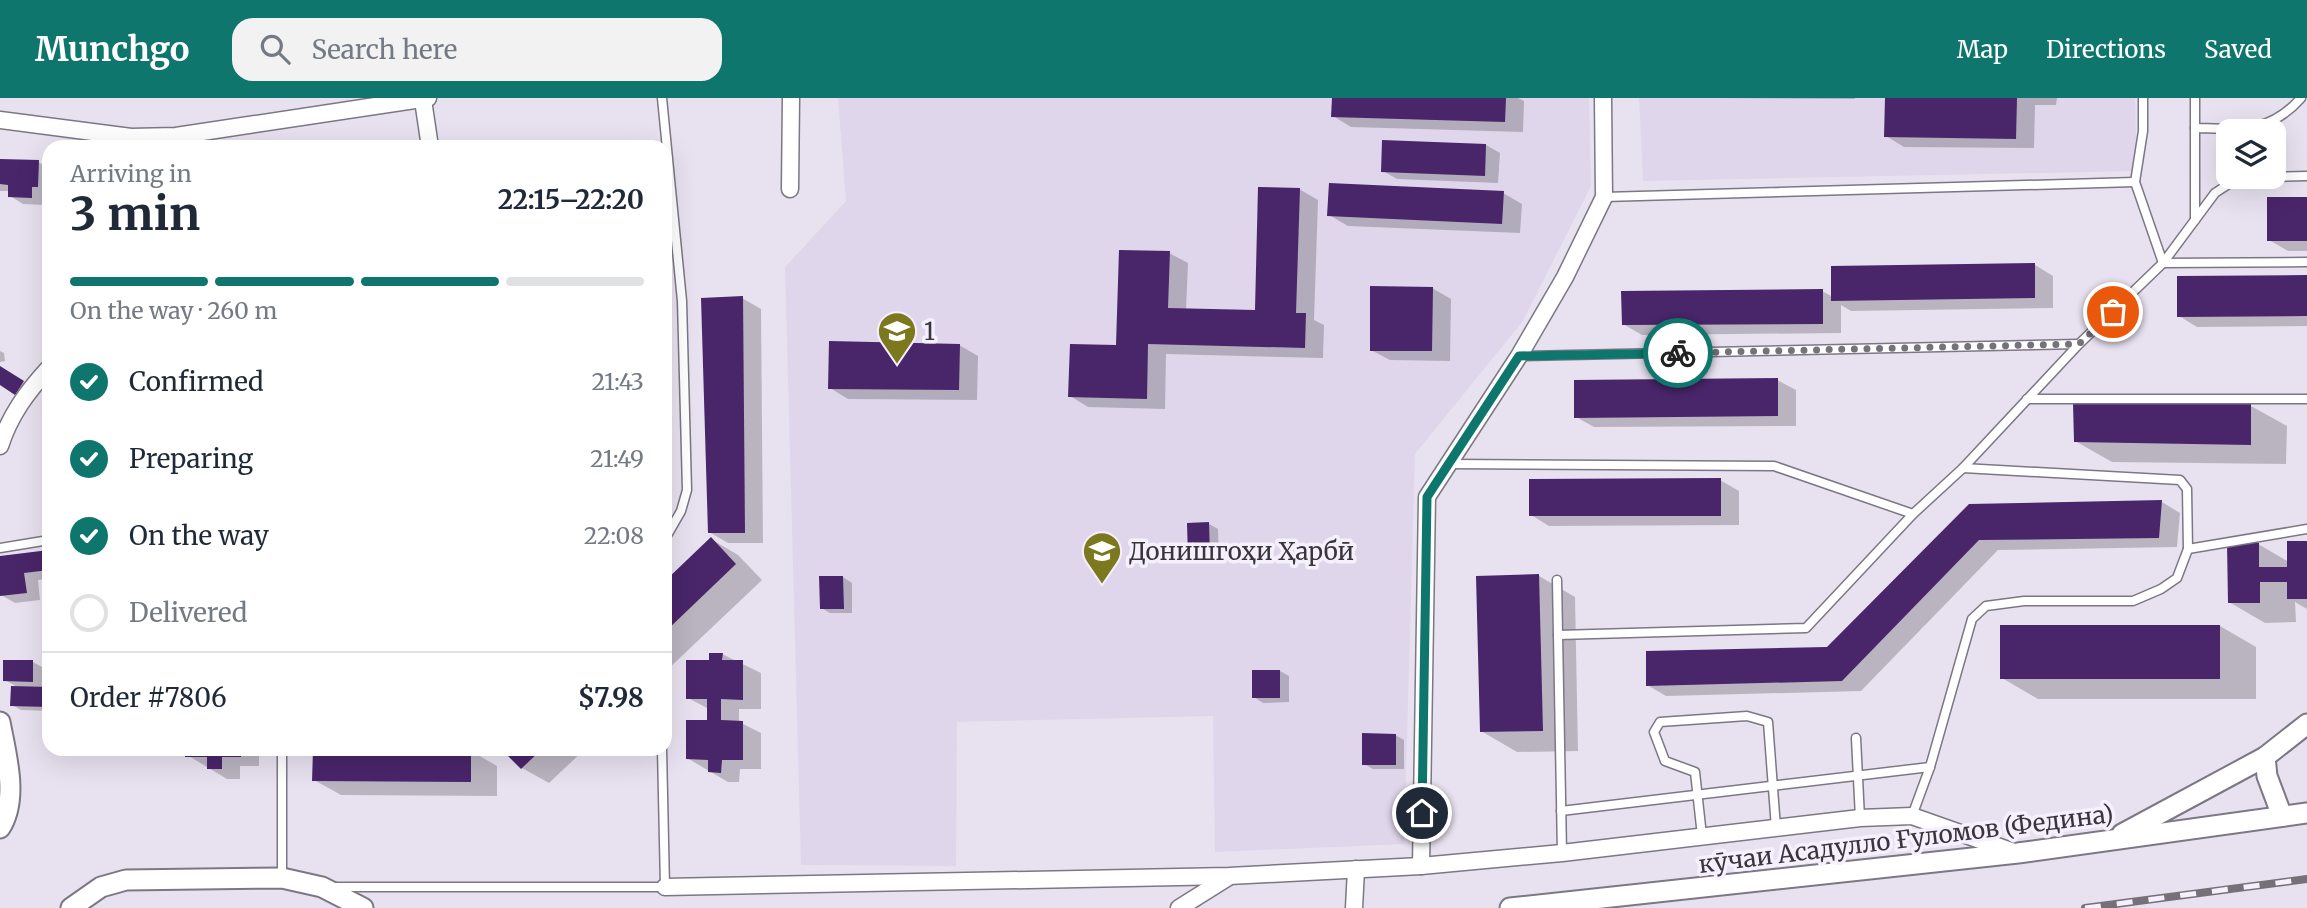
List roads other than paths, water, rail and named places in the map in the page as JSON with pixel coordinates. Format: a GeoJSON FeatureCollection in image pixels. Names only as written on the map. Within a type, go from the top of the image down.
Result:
{"type":"FeatureCollection","features":[{"type":"Feature","properties":{"kind":"street"},"geometry":{"type":"LineString","coordinates":[[790,189],[791,98]]}},
{"type":"Feature","properties":{"kind":"street"},"geometry":{"type":"LineString","coordinates":[[1420,866],[1427,497],[1446,464],[1519,356],[1565,277],[1604,197],[1602,98]]}},
{"type":"Feature","properties":{"kind":"street"},"geometry":{"type":"LineString","coordinates":[[187,140],[426,99],[429,140]]}},
{"type":"Feature","properties":{"kind":"street"},"geometry":{"type":"LineString","coordinates":[[0,120],[157,140]]}},
{"type":"Feature","properties":{"kind":"street"},"geometry":{"type":"LineString","coordinates":[[0,446],[5,430],[24,394],[42,375]]}},
{"type":"Feature","properties":{"kind":"street"},"geometry":{"type":"LineString","coordinates":[[0,722],[9,781],[7,817],[0,828]]}},
{"type":"Feature","properties":{"kind":"street"},"geometry":{"type":"LineString","coordinates":[[2108,841],[2266,757],[2307,723]]}},
{"type":"Feature","properties":{"kind":"street"},"geometry":{"type":"LineString","coordinates":[[2266,757],[2267,776],[2281,816]]}},
{"type":"Feature","properties":{"kind":"street","name":"кӯчаи Асадулло Ғуломов (Федина)"},"geometry":{"type":"LineString","coordinates":[[1510,908],[2018,853],[2307,813]]}},
{"type":"Feature","properties":{"kind":"street"},"geometry":{"type":"LineString","coordinates":[[665,887],[1229,876],[1356,870],[1562,853],[1860,818],[1912,816],[2018,853]]}},
{"type":"Feature","properties":{"kind":"street"},"geometry":{"type":"LineString","coordinates":[[1354,908],[1356,870]]}},
{"type":"Feature","properties":{"kind":"street"},"geometry":{"type":"LineString","coordinates":[[1180,908],[1229,876]]}},
{"type":"Feature","properties":{"kind":"street"},"geometry":{"type":"LineString","coordinates":[[71,908],[101,887],[126,880],[282,878],[323,887],[363,908]]}},
{"type":"Feature","properties":{"kind":"lane"},"geometry":{"type":"LineString","coordinates":[[662,98],[666,140]]}},
{"type":"Feature","properties":{"kind":"lane"},"geometry":{"type":"LineString","coordinates":[[2143,98],[2143,131],[2135,182],[2163,263]]}},
{"type":"Feature","properties":{"kind":"lane"},"geometry":{"type":"LineString","coordinates":[[2195,98],[2195,220]]}},
{"type":"Feature","properties":{"kind":"lane"},"geometry":{"type":"LineString","coordinates":[[2195,128],[2250,130],[2284,117],[2301,98]]}},
{"type":"Feature","properties":{"kind":"lane"},"geometry":{"type":"LineString","coordinates":[[2286,177],[2307,176]]}},
{"type":"Feature","properties":{"kind":"lane"},"geometry":{"type":"LineString","coordinates":[[1604,197],[2135,182]]}},
{"type":"Feature","properties":{"kind":"lane"},"geometry":{"type":"LineString","coordinates":[[1558,635],[1807,628],[1913,514],[1964,468],[2079,344],[2163,263],[2215,193],[2221,189]]}},
{"type":"Feature","properties":{"kind":"lane"},"geometry":{"type":"LineString","coordinates":[[672,200],[682,301],[687,490],[681,511],[672,527]]}},
{"type":"Feature","properties":{"kind":"lane"},"geometry":{"type":"LineString","coordinates":[[2163,263],[2307,262]]}},
{"type":"Feature","properties":{"kind":"lane"},"geometry":{"type":"LineString","coordinates":[[1519,356],[2079,344]]}},
{"type":"Feature","properties":{"kind":"lane"},"geometry":{"type":"LineString","coordinates":[[2026,400],[2307,399]]}},
{"type":"Feature","properties":{"kind":"lane"},"geometry":{"type":"LineString","coordinates":[[1446,464],[1774,466],[1913,514]]}},
{"type":"Feature","properties":{"kind":"lane"},"geometry":{"type":"LineString","coordinates":[[1912,816],[1930,767],[1972,619],[1986,606],[2024,601],[2133,601],[2161,590],[2177,578],[2188,549],[2187,489],[2180,480],[1964,468]]}},
{"type":"Feature","properties":{"kind":"lane"},"geometry":{"type":"LineString","coordinates":[[2188,549],[2307,529]]}},
{"type":"Feature","properties":{"kind":"lane"},"geometry":{"type":"LineString","coordinates":[[0,548],[42,541]]}},
{"type":"Feature","properties":{"kind":"lane"},"geometry":{"type":"LineString","coordinates":[[1557,580],[1562,853]]}},
{"type":"Feature","properties":{"kind":"lane"},"geometry":{"type":"LineString","coordinates":[[1702,837],[1695,772],[1665,761],[1654,732],[1660,722],[1747,716],[1768,722],[1776,828]]}},
{"type":"Feature","properties":{"kind":"lane"},"geometry":{"type":"LineString","coordinates":[[1856,738],[1860,818]]}},
{"type":"Feature","properties":{"kind":"lane"},"geometry":{"type":"LineString","coordinates":[[282,756],[282,878]]}},
{"type":"Feature","properties":{"kind":"lane"},"geometry":{"type":"LineString","coordinates":[[323,887],[665,887],[662,756]]}},
{"type":"Feature","properties":{"kind":"lane"},"geometry":{"type":"LineString","coordinates":[[1561,811],[1859,778],[1930,767]]}},
{"type":"Feature","properties":{"kind":"railway"},"geometry":{"type":"LineString","coordinates":[[2085,908],[2307,879]]}},
{"type":"Feature","properties":{"kind":"place","name":"1"},"geometry":{"type":"Point","coordinates":[897,365]}},
{"type":"Feature","properties":{"kind":"place","name":"Донишгоҳи Ҳарбӣ"},"geometry":{"type":"Point","coordinates":[1102,585]}}]}
